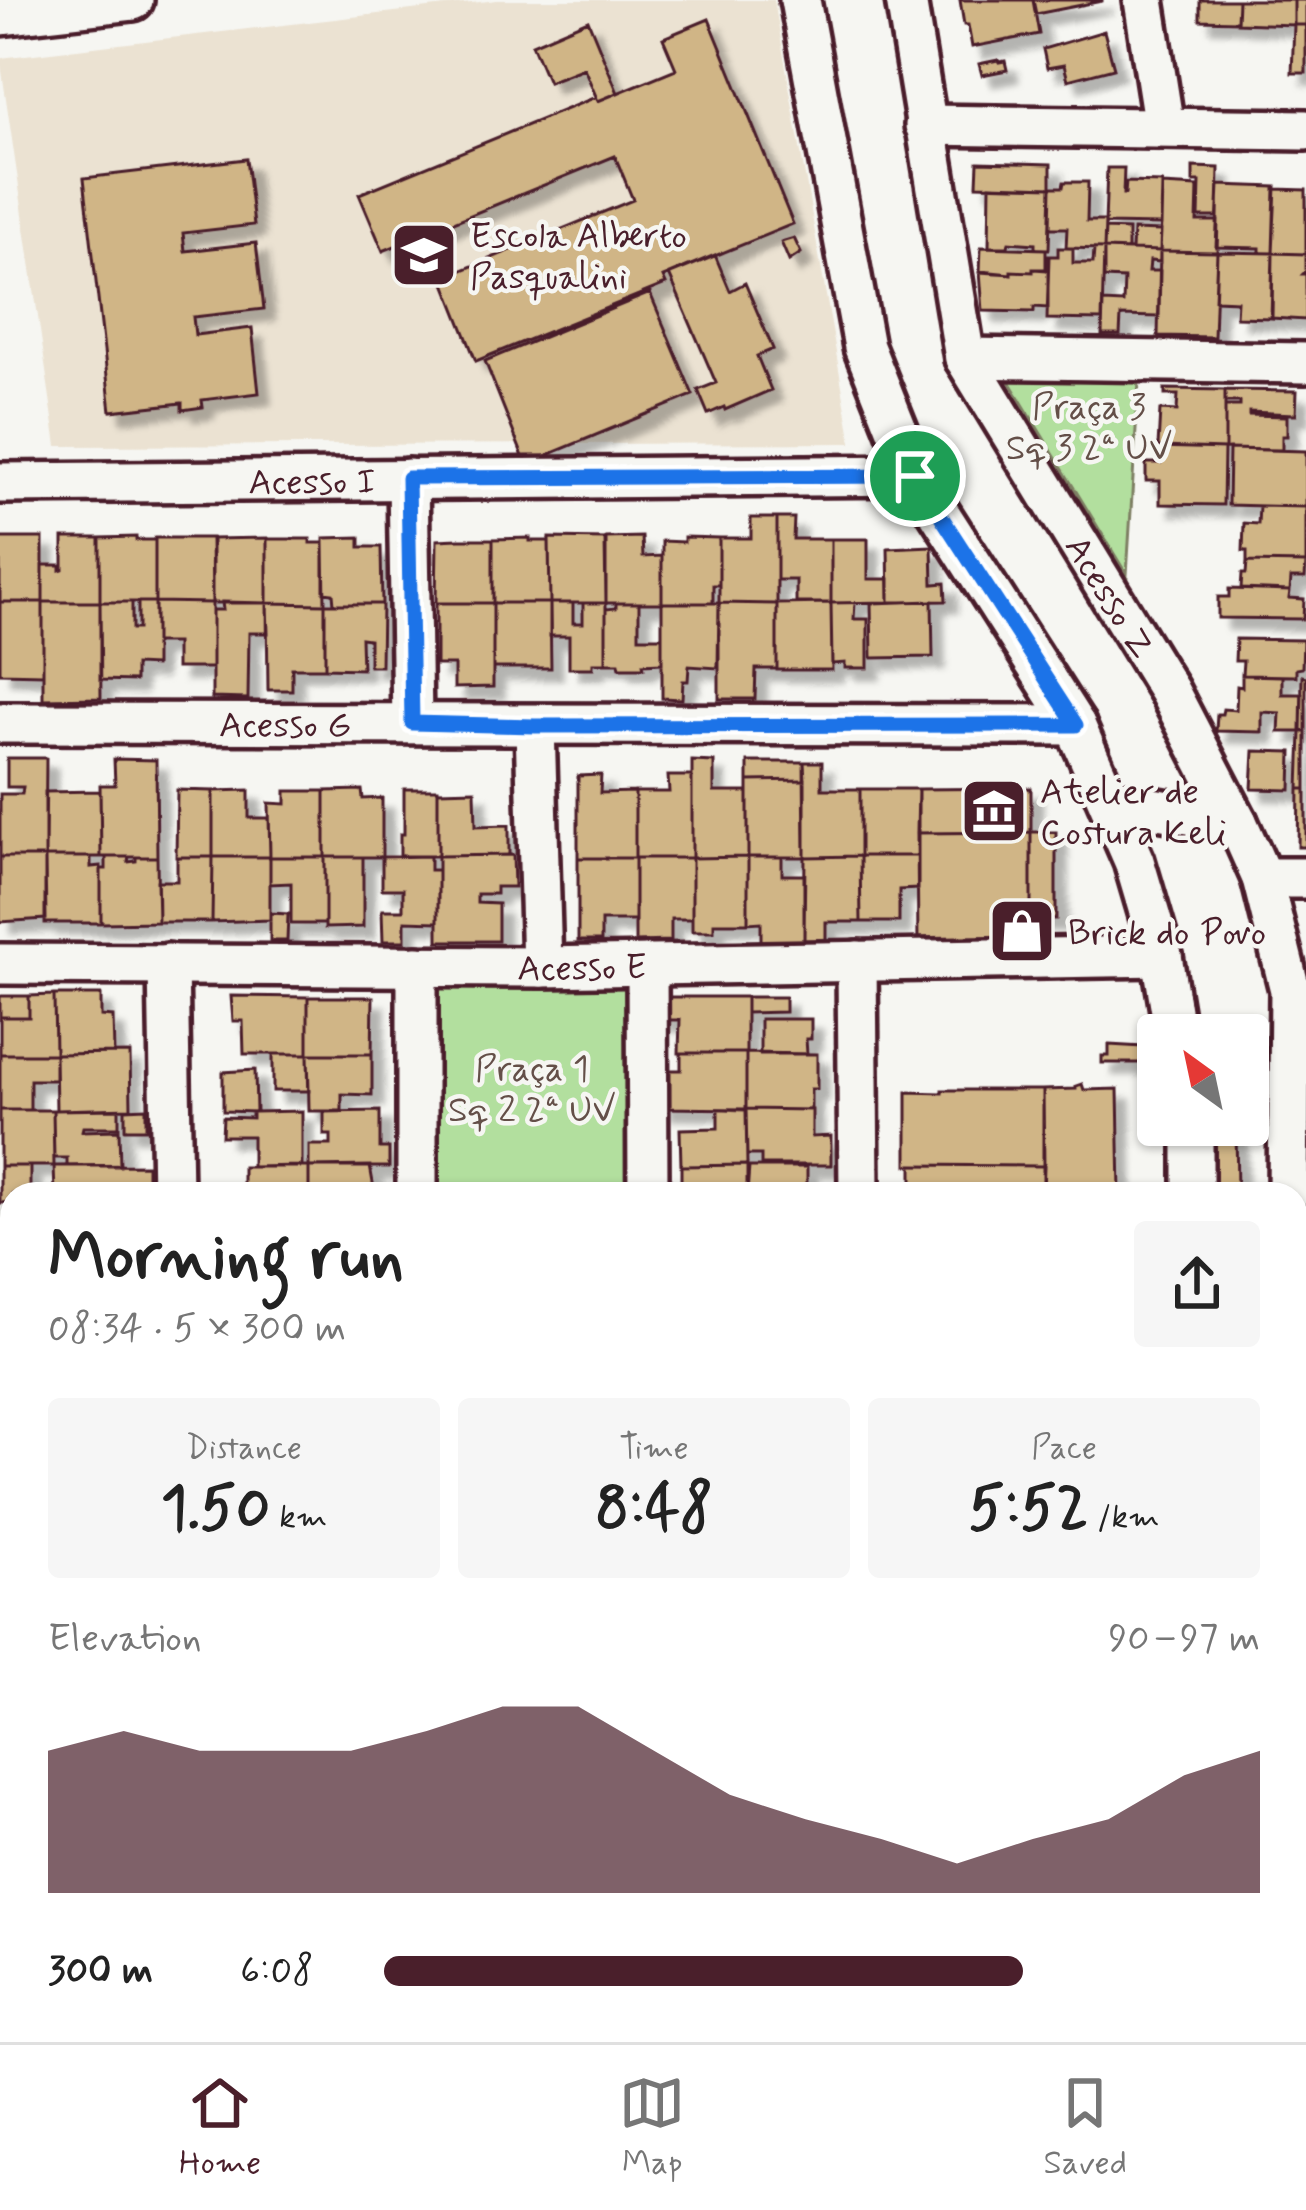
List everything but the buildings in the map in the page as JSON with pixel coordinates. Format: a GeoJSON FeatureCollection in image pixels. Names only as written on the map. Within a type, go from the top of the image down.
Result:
{"type":"FeatureCollection","features":[{"type":"Feature","properties":{"kind":"street"},"geometry":{"type":"LineString","coordinates":[[0,15],[133,0]]}},
{"type":"Feature","properties":{"kind":"street"},"geometry":{"type":"LineString","coordinates":[[800,0],[864,347],[915,476],[1076,725],[1134,861],[1162,956],[1172,1014]]}},
{"type":"Feature","properties":{"kind":"street","name":"Acesso Z"},"geometry":{"type":"LineString","coordinates":[[906,0],[964,358],[1169,692],[1262,878],[1290,990],[1288,1182]]}},
{"type":"Feature","properties":{"kind":"street"},"geometry":{"type":"LineString","coordinates":[[1144,0],[1164,127]]}},
{"type":"Feature","properties":{"kind":"street"},"geometry":{"type":"LineString","coordinates":[[925,125],[1306,130]]}},
{"type":"Feature","properties":{"kind":"street"},"geometry":{"type":"LineString","coordinates":[[964,358],[1306,363]]}},
{"type":"Feature","properties":{"kind":"street","name":"Acesso I"},"geometry":{"type":"LineString","coordinates":[[0,483],[915,476]]}},
{"type":"Feature","properties":{"kind":"street"},"geometry":{"type":"LineString","coordinates":[[408,478],[412,723]]}},
{"type":"Feature","properties":{"kind":"street","name":"Acesso G"},"geometry":{"type":"LineString","coordinates":[[0,723],[1076,725]]}},
{"type":"Feature","properties":{"kind":"street"},"geometry":{"type":"LineString","coordinates":[[535,726],[542,967]]}},
{"type":"Feature","properties":{"kind":"street"},"geometry":{"type":"LineString","coordinates":[[1108,801],[1237,822]]}},
{"type":"Feature","properties":{"kind":"street"},"geometry":{"type":"LineString","coordinates":[[1262,878],[1306,878]]}},
{"type":"Feature","properties":{"kind":"street","name":"Acesso E"},"geometry":{"type":"LineString","coordinates":[[0,964],[542,967],[1162,956]]}},
{"type":"Feature","properties":{"kind":"street"},"geometry":{"type":"LineString","coordinates":[[857,962],[859,1182]]}},
{"type":"Feature","properties":{"kind":"street"},"geometry":{"type":"LineString","coordinates":[[168,964],[172,1182]]}},
{"type":"Feature","properties":{"kind":"street"},"geometry":{"type":"LineString","coordinates":[[647,965],[648,1182]]}},
{"type":"Feature","properties":{"kind":"street"},"geometry":{"type":"LineString","coordinates":[[417,966],[417,1182]]}},
{"type":"Feature","properties":{"kind":"street"},"geometry":{"type":"LineString","coordinates":[[1191,1146],[1192,1182]]}},
{"type":"Feature","properties":{"kind":"shaded area","name":"Escola Alberto Pasqualini"},"geometry":{"type":"Polygon","coordinates":[[[497,0],[774,0],[852,443],[57,446],[0,58],[497,0]]]}},
{"type":"Feature","properties":{"kind":"green space","name":"Praça 3 Sq 3 2ª UV"},"geometry":{"type":"Polygon","coordinates":[[[1004,373],[1139,381],[1127,575],[1004,373]]]}},
{"type":"Feature","properties":{"kind":"green space","name":"Praça 1 Sq 2 2ª UV"},"geometry":{"type":"Polygon","coordinates":[[[439,982],[625,982],[625,1182],[438,1182],[439,982]]]}},
{"type":"Feature","properties":{"kind":"place","name":"Escola Alberto Pasqualini"},"geometry":{"type":"Point","coordinates":[424,255]}},
{"type":"Feature","properties":{"kind":"place","name":"Atelier de Costura Keli"},"geometry":{"type":"Point","coordinates":[994,811]}},
{"type":"Feature","properties":{"kind":"place","name":"Brick do Povo"},"geometry":{"type":"Point","coordinates":[1022,931]}},
{"type":"Feature","properties":{"kind":"route"},"geometry":{"type":"LineString","coordinates":[[915,476],[1076,725],[412,723],[408,478],[915,476]]}}]}
